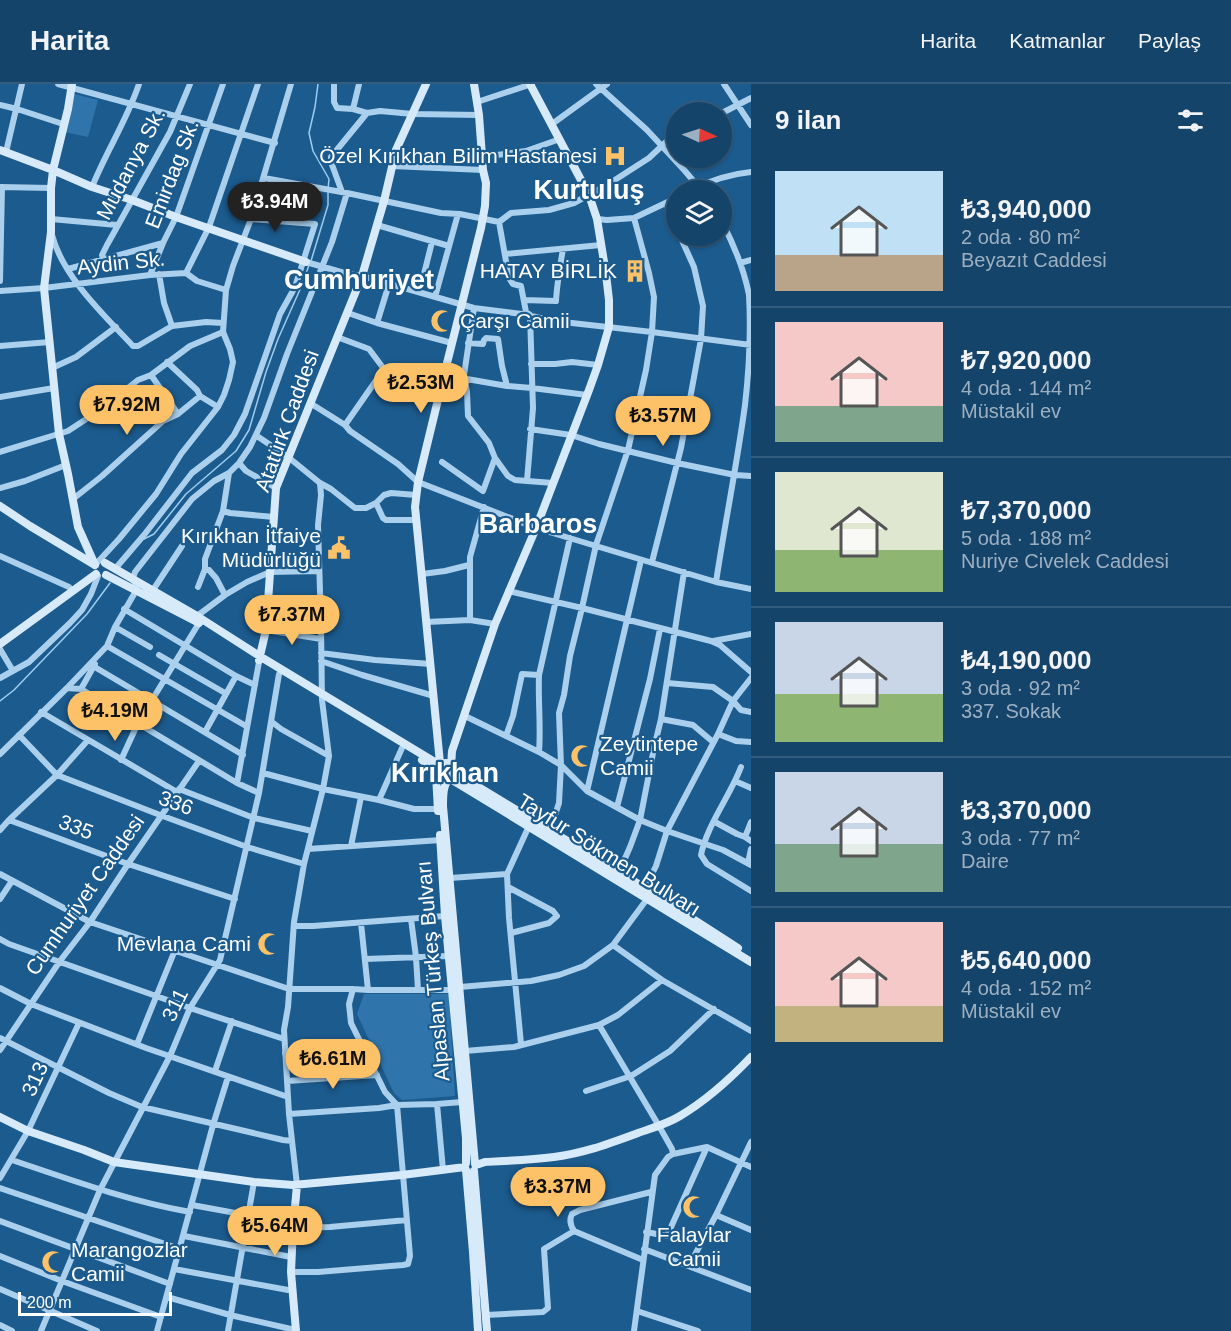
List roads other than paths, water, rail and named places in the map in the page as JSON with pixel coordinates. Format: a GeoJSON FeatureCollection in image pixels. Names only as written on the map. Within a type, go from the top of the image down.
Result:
{"type":"FeatureCollection","features":[{"type":"Feature","properties":{"kind":"street"},"geometry":{"type":"LineString","coordinates":[[22,84],[17,109],[3,151],[92,187],[308,262],[474,308],[530,315],[554,321],[751,345]]}},
{"type":"Feature","properties":{"kind":"street"},"geometry":{"type":"LineString","coordinates":[[58,84],[275,143]]}},
{"type":"Feature","properties":{"kind":"street"},"geometry":{"type":"LineString","coordinates":[[92,187],[132,105],[139,84]]}},
{"type":"Feature","properties":{"kind":"street","name":"Mudanya Sk."},"geometry":{"type":"LineString","coordinates":[[103,260],[102,255],[106,245],[177,116],[190,84]]}},
{"type":"Feature","properties":{"kind":"street","name":"Emirdag Sk."},"geometry":{"type":"LineString","coordinates":[[150,275],[176,217],[223,84]]}},
{"type":"Feature","properties":{"kind":"street","name":"Aydin Sk."},"geometry":{"type":"LineString","coordinates":[[0,291],[186,273],[208,227],[258,84]]}},
{"type":"Feature","properties":{"kind":"street"},"geometry":{"type":"LineString","coordinates":[[0,678],[29,662],[82,610],[91,594],[98,570],[119,539],[156,494],[181,454],[218,407],[224,395],[233,362],[223,332],[226,290],[264,178],[291,84]]}},
{"type":"Feature","properties":{"kind":"street"},"geometry":{"type":"LineString","coordinates":[[334,84],[334,102],[337,108],[367,112],[479,115]]}},
{"type":"Feature","properties":{"kind":"street"},"geometry":{"type":"LineString","coordinates":[[353,109],[359,84]]}},
{"type":"Feature","properties":{"kind":"street","name":"Atatürk Caddesi"},"geometry":{"type":"LineString","coordinates":[[237,783],[266,630],[276,488],[362,276],[396,150],[426,84]]}},
{"type":"Feature","properties":{"kind":"street","name":"Alpaslan Türkeş Bulvarı"},"geometry":{"type":"LineString","coordinates":[[474,84],[486,183],[483,219],[418,482],[416,520],[438,744],[438,808],[445,916],[449,956],[465,1050],[478,1331]]}},
{"type":"Feature","properties":{"kind":"street"},"geometry":{"type":"LineString","coordinates":[[477,102],[531,84]]}},
{"type":"Feature","properties":{"kind":"street","name":"Alpaslan Türkeş Bulvarı"},"geometry":{"type":"LineString","coordinates":[[487,1331],[462,1102],[443,791],[450,773],[452,751],[495,624],[536,528],[598,365],[609,327],[609,300],[597,219],[589,195],[531,84]]}},
{"type":"Feature","properties":{"kind":"street"},"geometry":{"type":"LineString","coordinates":[[724,84],[751,125]]}},
{"type":"Feature","properties":{"kind":"street"},"geometry":{"type":"LineString","coordinates":[[72,86],[53,170],[51,232],[44,288],[59,434],[78,527],[98,570]]}},
{"type":"Feature","properties":{"kind":"street"},"geometry":{"type":"LineString","coordinates":[[552,124],[601,86],[647,130],[691,180]]}},
{"type":"Feature","properties":{"kind":"street"},"geometry":{"type":"LineString","coordinates":[[732,108],[751,98]]}},
{"type":"Feature","properties":{"kind":"street"},"geometry":{"type":"LineString","coordinates":[[0,105],[63,124]]}},
{"type":"Feature","properties":{"kind":"street"},"geometry":{"type":"LineString","coordinates":[[137,589],[133,578],[135,572],[192,499],[229,473],[239,463],[256,436],[335,236],[342,192],[331,157],[367,112]]}},
{"type":"Feature","properties":{"kind":"street"},"geometry":{"type":"LineString","coordinates":[[482,157],[526,151],[560,139]]}},
{"type":"Feature","properties":{"kind":"street"},"geometry":{"type":"LineString","coordinates":[[264,178],[441,213],[499,222],[511,213],[549,210],[574,203],[649,158],[666,142]]}},
{"type":"Feature","properties":{"kind":"street"},"geometry":{"type":"LineString","coordinates":[[392,166],[483,170]]}},
{"type":"Feature","properties":{"kind":"street"},"geometry":{"type":"LineString","coordinates":[[720,180],[751,172]]}},
{"type":"Feature","properties":{"kind":"street"},"geometry":{"type":"LineString","coordinates":[[0,281],[1,187],[51,188]]}},
{"type":"Feature","properties":{"kind":"street"},"geometry":{"type":"LineString","coordinates":[[597,219],[634,218],[666,203]]}},
{"type":"Feature","properties":{"kind":"street"},"geometry":{"type":"LineString","coordinates":[[435,297],[458,214]]}},
{"type":"Feature","properties":{"kind":"street"},"geometry":{"type":"LineString","coordinates":[[550,830],[559,803],[561,765],[559,713],[570,656],[596,545],[628,450],[652,332],[654,297],[634,218]]}},
{"type":"Feature","properties":{"kind":"street"},"geometry":{"type":"LineString","coordinates":[[51,219],[117,225]]}},
{"type":"Feature","properties":{"kind":"street"},"geometry":{"type":"LineString","coordinates":[[115,568],[192,473],[222,450],[234,435],[245,414],[280,314],[308,262],[315,224],[251,219]]}},
{"type":"Feature","properties":{"kind":"street"},"geometry":{"type":"LineString","coordinates":[[499,222],[510,278],[513,285],[521,286],[526,312],[530,315],[532,408],[527,481]]}},
{"type":"Feature","properties":{"kind":"street"},"geometry":{"type":"LineString","coordinates":[[377,225],[449,246]]}},
{"type":"Feature","properties":{"kind":"street"},"geometry":{"type":"LineString","coordinates":[[51,232],[68,269],[88,298],[133,346],[138,346],[172,326],[206,322],[223,323]]}},
{"type":"Feature","properties":{"kind":"street"},"geometry":{"type":"LineString","coordinates":[[423,278],[432,242]]}},
{"type":"Feature","properties":{"kind":"street"},"geometry":{"type":"LineString","coordinates":[[68,269],[163,243]]}},
{"type":"Feature","properties":{"kind":"street"},"geometry":{"type":"LineString","coordinates":[[505,254],[601,245]]}},
{"type":"Feature","properties":{"kind":"street"},"geometry":{"type":"LineString","coordinates":[[716,582],[735,475],[751,345],[749,296],[740,263],[732,245]]}},
{"type":"Feature","properties":{"kind":"street"},"geometry":{"type":"LineString","coordinates":[[652,562],[677,463],[701,339],[702,306],[694,267],[685,246]]}},
{"type":"Feature","properties":{"kind":"street"},"geometry":{"type":"LineString","coordinates":[[524,300],[556,301],[563,249]]}},
{"type":"Feature","properties":{"kind":"street"},"geometry":{"type":"LineString","coordinates":[[740,263],[751,260]]}},
{"type":"Feature","properties":{"kind":"street"},"geometry":{"type":"LineString","coordinates":[[186,273],[197,281],[226,290]]}},
{"type":"Feature","properties":{"kind":"street"},"geometry":{"type":"LineString","coordinates":[[159,274],[172,326]]}},
{"type":"Feature","properties":{"kind":"street"},"geometry":{"type":"LineString","coordinates":[[377,323],[389,284]]}},
{"type":"Feature","properties":{"kind":"street"},"geometry":{"type":"LineString","coordinates":[[474,308],[465,361],[468,416],[489,443],[495,458],[508,476],[515,480],[552,483]]}},
{"type":"Feature","properties":{"kind":"street"},"geometry":{"type":"LineString","coordinates":[[348,313],[452,343]]}},
{"type":"Feature","properties":{"kind":"street"},"geometry":{"type":"LineString","coordinates":[[52,368],[76,357],[116,327]]}},
{"type":"Feature","properties":{"kind":"street"},"geometry":{"type":"LineString","coordinates":[[0,452],[68,431],[100,410],[138,380],[151,375],[190,346],[223,332]]}},
{"type":"Feature","properties":{"kind":"street"},"geometry":{"type":"LineString","coordinates":[[338,337],[369,349],[390,378],[439,397]]}},
{"type":"Feature","properties":{"kind":"street"},"geometry":{"type":"LineString","coordinates":[[468,344],[483,344],[486,338],[498,339],[507,386]]}},
{"type":"Feature","properties":{"kind":"street"},"geometry":{"type":"LineString","coordinates":[[0,346],[50,342]]}},
{"type":"Feature","properties":{"kind":"street"},"geometry":{"type":"LineString","coordinates":[[167,362],[197,390],[200,396],[218,407]]}},
{"type":"Feature","properties":{"kind":"street"},"geometry":{"type":"LineString","coordinates":[[531,364],[572,362],[598,365]]}},
{"type":"Feature","properties":{"kind":"street"},"geometry":{"type":"LineString","coordinates":[[345,425],[384,369]]}},
{"type":"Feature","properties":{"kind":"street"},"geometry":{"type":"LineString","coordinates":[[151,375],[178,414]]}},
{"type":"Feature","properties":{"kind":"street"},"geometry":{"type":"LineString","coordinates":[[444,375],[507,386],[587,395]]}},
{"type":"Feature","properties":{"kind":"street"},"geometry":{"type":"LineString","coordinates":[[0,397],[54,388]]}},
{"type":"Feature","properties":{"kind":"street"},"geometry":{"type":"LineString","coordinates":[[73,499],[163,421],[178,414],[200,396]]}},
{"type":"Feature","properties":{"kind":"street"},"geometry":{"type":"LineString","coordinates":[[310,403],[345,425],[350,431],[398,464],[418,482],[536,528],[716,582],[751,589]]}},
{"type":"Feature","properties":{"kind":"street"},"geometry":{"type":"LineString","coordinates":[[530,429],[571,435],[677,463],[751,476]]}},
{"type":"Feature","properties":{"kind":"street"},"geometry":{"type":"LineString","coordinates":[[256,436],[288,457],[354,508],[366,508],[376,503],[384,495],[392,493],[416,495]]}},
{"type":"Feature","properties":{"kind":"street"},"geometry":{"type":"LineString","coordinates":[[470,620],[469,565],[483,491],[495,458]]}},
{"type":"Feature","properties":{"kind":"street"},"geometry":{"type":"LineString","coordinates":[[442,462],[483,491]]}},
{"type":"Feature","properties":{"kind":"street"},"geometry":{"type":"LineString","coordinates":[[239,463],[246,471],[276,488]]}},
{"type":"Feature","properties":{"kind":"street"},"geometry":{"type":"LineString","coordinates":[[0,488],[66,465]]}},
{"type":"Feature","properties":{"kind":"street"},"geometry":{"type":"LineString","coordinates":[[198,587],[205,569],[205,559],[223,511],[229,473]]}},
{"type":"Feature","properties":{"kind":"street"},"geometry":{"type":"LineString","coordinates":[[293,1330],[288,1290],[295,1185],[284,1030],[294,926],[304,864],[329,756],[322,697],[318,525],[320,483]]}},
{"type":"Feature","properties":{"kind":"street"},"geometry":{"type":"LineString","coordinates":[[376,503],[386,520],[416,520]]}},
{"type":"Feature","properties":{"kind":"street"},"geometry":{"type":"LineString","coordinates":[[0,506],[98,570]]}},
{"type":"Feature","properties":{"kind":"street"},"geometry":{"type":"LineString","coordinates":[[223,511],[274,517]]}},
{"type":"Feature","properties":{"kind":"street"},"geometry":{"type":"LineString","coordinates":[[0,513],[98,570],[198,619]]}},
{"type":"Feature","properties":{"kind":"street"},"geometry":{"type":"LineString","coordinates":[[539,752],[539,675],[570,538]]}},
{"type":"Feature","properties":{"kind":"street"},"geometry":{"type":"LineString","coordinates":[[153,590],[182,546]]}},
{"type":"Feature","properties":{"kind":"street"},"geometry":{"type":"LineString","coordinates":[[0,556],[69,587]]}},
{"type":"Feature","properties":{"kind":"street"},"geometry":{"type":"LineString","coordinates":[[587,791],[641,560]]}},
{"type":"Feature","properties":{"kind":"street"},"geometry":{"type":"LineString","coordinates":[[422,574],[469,565]]}},
{"type":"Feature","properties":{"kind":"street"},"geometry":{"type":"LineString","coordinates":[[0,638],[69,587],[98,570],[115,568],[260,660],[424,755],[438,768],[440,778],[450,773],[446,763],[438,768]]}},
{"type":"Feature","properties":{"kind":"street"},"geometry":{"type":"LineString","coordinates":[[205,569],[216,578],[225,595]]}},
{"type":"Feature","properties":{"kind":"street"},"geometry":{"type":"LineString","coordinates":[[0,644],[98,570]]}},
{"type":"Feature","properties":{"kind":"street"},"geometry":{"type":"LineString","coordinates":[[121,760],[151,699],[198,619],[225,595],[270,572],[320,571]]}},
{"type":"Feature","properties":{"kind":"street"},"geometry":{"type":"LineString","coordinates":[[618,872],[640,820],[662,719],[684,572]]}},
{"type":"Feature","properties":{"kind":"street"},"geometry":{"type":"LineString","coordinates":[[81,690],[137,589]]}},
{"type":"Feature","properties":{"kind":"street"},"geometry":{"type":"LineString","coordinates":[[508,591],[711,641],[725,648],[751,672]]}},
{"type":"Feature","properties":{"kind":"street"},"geometry":{"type":"LineString","coordinates":[[124,609],[255,685]]}},
{"type":"Feature","properties":{"kind":"street"},"geometry":{"type":"LineString","coordinates":[[426,622],[470,620],[495,624]]}},
{"type":"Feature","properties":{"kind":"street"},"geometry":{"type":"LineString","coordinates":[[115,627],[150,647]]}},
{"type":"Feature","properties":{"kind":"street"},"geometry":{"type":"LineString","coordinates":[[617,807],[650,679],[660,629]]}},
{"type":"Feature","properties":{"kind":"street"},"geometry":{"type":"LineString","coordinates":[[266,630],[321,639]]}},
{"type":"Feature","properties":{"kind":"street"},"geometry":{"type":"LineString","coordinates":[[711,641],[751,634]]}},
{"type":"Feature","properties":{"kind":"street"},"geometry":{"type":"LineString","coordinates":[[107,646],[246,726]]}},
{"type":"Feature","properties":{"kind":"street"},"geometry":{"type":"LineString","coordinates":[[0,754],[107,646]]}},
{"type":"Feature","properties":{"kind":"street"},"geometry":{"type":"LineString","coordinates":[[0,649],[13,671]]}},
{"type":"Feature","properties":{"kind":"street"},"geometry":{"type":"LineString","coordinates":[[321,653],[431,664]]}},
{"type":"Feature","properties":{"kind":"street"},"geometry":{"type":"LineString","coordinates":[[159,655],[225,693]]}},
{"type":"Feature","properties":{"kind":"street"},"geometry":{"type":"LineString","coordinates":[[260,660],[279,674],[322,697],[438,768]]}},
{"type":"Feature","properties":{"kind":"street"},"geometry":{"type":"LineString","coordinates":[[321,661],[434,696]]}},
{"type":"Feature","properties":{"kind":"street"},"geometry":{"type":"LineString","coordinates":[[93,666],[243,755]]}},
{"type":"Feature","properties":{"kind":"street","name":"311"},"geometry":{"type":"LineString","coordinates":[[41,1331],[100,1190],[170,1056],[190,1008],[220,960],[260,793],[279,674]]}},
{"type":"Feature","properties":{"kind":"street"},"geometry":{"type":"LineString","coordinates":[[506,736],[522,674],[539,675]]}},
{"type":"Feature","properties":{"kind":"street"},"geometry":{"type":"LineString","coordinates":[[205,732],[236,676]]}},
{"type":"Feature","properties":{"kind":"street"},"geometry":{"type":"LineString","coordinates":[[645,888],[656,866],[668,831],[733,701],[751,678]]}},
{"type":"Feature","properties":{"kind":"street"},"geometry":{"type":"LineString","coordinates":[[667,683],[713,687],[733,701],[741,710],[751,712]]}},
{"type":"Feature","properties":{"kind":"street"},"geometry":{"type":"LineString","coordinates":[[67,688],[81,690],[237,783],[260,793]]}},
{"type":"Feature","properties":{"kind":"street"},"geometry":{"type":"LineString","coordinates":[[41,712],[178,791],[254,818],[312,831]]}},
{"type":"Feature","properties":{"kind":"street"},"geometry":{"type":"LineString","coordinates":[[465,716],[561,765],[587,791],[640,820],[723,850],[750,864],[751,849]]}},
{"type":"Feature","properties":{"kind":"street"},"geometry":{"type":"LineString","coordinates":[[662,719],[693,725],[713,742]]}},
{"type":"Feature","properties":{"kind":"street"},"geometry":{"type":"LineString","coordinates":[[272,722],[329,756]]}},
{"type":"Feature","properties":{"kind":"street"},"geometry":{"type":"LineString","coordinates":[[718,734],[736,741],[751,742]]}},
{"type":"Feature","properties":{"kind":"street","name":"336"},"geometry":{"type":"LineString","coordinates":[[19,735],[57,775],[247,847],[304,864]]}},
{"type":"Feature","properties":{"kind":"street"},"geometry":{"type":"LineString","coordinates":[[0,830],[57,775],[88,740]]}},
{"type":"Feature","properties":{"kind":"street"},"geometry":{"type":"LineString","coordinates":[[424,755],[438,744]]}},
{"type":"Feature","properties":{"kind":"street"},"geometry":{"type":"LineString","coordinates":[[379,800],[402,748]]}},
{"type":"Feature","properties":{"kind":"street","name":"Cumhuriyet Caddesi"},"geometry":{"type":"LineString","coordinates":[[0,1050],[3,1039],[90,922],[160,815],[199,761]]}},
{"type":"Feature","properties":{"kind":"street"},"geometry":{"type":"LineString","coordinates":[[741,767],[720,808],[701,855],[707,864],[751,891]]}},
{"type":"Feature","properties":{"kind":"street"},"geometry":{"type":"LineString","coordinates":[[263,773],[414,809],[438,808]]}},
{"type":"Feature","properties":{"kind":"street","name":"Tayfur Sökmen Bulvarı"},"geometry":{"type":"LineString","coordinates":[[450,773],[529,826],[751,962]]}},
{"type":"Feature","properties":{"kind":"street","name":"Tayfur Sökmen Bulvarı"},"geometry":{"type":"LineString","coordinates":[[450,773],[550,830],[751,956]]}},
{"type":"Feature","properties":{"kind":"street"},"geometry":{"type":"LineString","coordinates":[[735,781],[751,788]]}},
{"type":"Feature","properties":{"kind":"street"},"geometry":{"type":"LineString","coordinates":[[351,846],[361,797]]}},
{"type":"Feature","properties":{"kind":"street","name":"335"},"geometry":{"type":"LineString","coordinates":[[9,820],[128,864],[235,899]]}},
{"type":"Feature","properties":{"kind":"street"},"geometry":{"type":"LineString","coordinates":[[715,822],[748,839],[751,822]]}},
{"type":"Feature","properties":{"kind":"street"},"geometry":{"type":"LineString","coordinates":[[521,1044],[507,874],[529,826]]}},
{"type":"Feature","properties":{"kind":"street"},"geometry":{"type":"LineString","coordinates":[[308,849],[441,840]]}},
{"type":"Feature","properties":{"kind":"street"},"geometry":{"type":"LineString","coordinates":[[0,874],[90,922],[289,989],[418,990],[515,983],[559,975],[584,966],[613,945],[647,899]]}},
{"type":"Feature","properties":{"kind":"street"},"geometry":{"type":"LineString","coordinates":[[450,878],[507,874]]}},
{"type":"Feature","properties":{"kind":"street"},"geometry":{"type":"LineString","coordinates":[[0,899],[12,881]]}},
{"type":"Feature","properties":{"kind":"street"},"geometry":{"type":"LineString","coordinates":[[508,887],[553,911],[557,916],[549,923],[511,933]]}},
{"type":"Feature","properties":{"kind":"street"},"geometry":{"type":"LineString","coordinates":[[294,926],[445,916]]}},
{"type":"Feature","properties":{"kind":"street"},"geometry":{"type":"LineString","coordinates":[[411,919],[418,990]]}},
{"type":"Feature","properties":{"kind":"street"},"geometry":{"type":"LineString","coordinates":[[361,923],[368,990]]}},
{"type":"Feature","properties":{"kind":"street"},"geometry":{"type":"LineString","coordinates":[[0,939],[190,1008],[284,1039]]}},
{"type":"Feature","properties":{"kind":"street"},"geometry":{"type":"LineString","coordinates":[[613,945],[662,980],[751,1031]]}},
{"type":"Feature","properties":{"kind":"street"},"geometry":{"type":"LineString","coordinates":[[136,1044],[175,950]]}},
{"type":"Feature","properties":{"kind":"street"},"geometry":{"type":"LineString","coordinates":[[365,959],[449,956]]}},
{"type":"Feature","properties":{"kind":"street"},"geometry":{"type":"LineString","coordinates":[[465,1050],[514,1047],[598,1025],[618,1015],[662,980]]}},
{"type":"Feature","properties":{"kind":"street"},"geometry":{"type":"LineString","coordinates":[[0,988],[31,1004],[79,1023],[288,1097]]}},
{"type":"Feature","properties":{"kind":"street"},"geometry":{"type":"LineString","coordinates":[[291,1272],[403,1265],[408,1264],[410,1256],[397,1105],[385,1092],[351,1023],[349,1004],[353,989]]}},
{"type":"Feature","properties":{"kind":"street"},"geometry":{"type":"LineString","coordinates":[[586,1091],[631,1076],[670,1051],[714,1009]]}},
{"type":"Feature","properties":{"kind":"street"},"geometry":{"type":"LineString","coordinates":[[215,1071],[232,1021]]}},
{"type":"Feature","properties":{"kind":"street","name":"313"},"geometry":{"type":"LineString","coordinates":[[0,1178],[28,1131],[79,1023]]}},
{"type":"Feature","properties":{"kind":"street"},"geometry":{"type":"LineString","coordinates":[[598,1025],[631,1076],[673,1154]]}},
{"type":"Feature","properties":{"kind":"street"},"geometry":{"type":"LineString","coordinates":[[3,1039],[109,1093],[142,1107],[213,1125],[292,1141]]}},
{"type":"Feature","properties":{"kind":"street"},"geometry":{"type":"LineString","coordinates":[[285,1053],[363,1047]]}},
{"type":"Feature","properties":{"kind":"street"},"geometry":{"type":"LineString","coordinates":[[0,1117],[28,1131],[114,1162],[254,1182],[295,1185],[470,1167],[484,1162],[553,1157],[599,1148],[679,1117],[705,1099],[751,1057]]}},
{"type":"Feature","properties":{"kind":"street"},"geometry":{"type":"LineString","coordinates":[[287,1081],[377,1075]]}},
{"type":"Feature","properties":{"kind":"street"},"geometry":{"type":"LineString","coordinates":[[157,1331],[228,1077]]}},
{"type":"Feature","properties":{"kind":"street"},"geometry":{"type":"LineString","coordinates":[[289,1114],[462,1102]]}},
{"type":"Feature","properties":{"kind":"street"},"geometry":{"type":"LineString","coordinates":[[438,1104],[443,1170]]}},
{"type":"Feature","properties":{"kind":"street"},"geometry":{"type":"LineString","coordinates":[[689,1266],[751,1142]]}},
{"type":"Feature","properties":{"kind":"street"},"geometry":{"type":"LineString","coordinates":[[646,1232],[666,1236],[707,1147]]}},
{"type":"Feature","properties":{"kind":"street"},"geometry":{"type":"LineString","coordinates":[[634,1331],[655,1175],[673,1154],[707,1147],[751,1167]]}},
{"type":"Feature","properties":{"kind":"street"},"geometry":{"type":"LineString","coordinates":[[12,1160],[100,1190],[164,1208],[248,1216],[291,1226],[330,1227],[407,1220]]}},
{"type":"Feature","properties":{"kind":"street"},"geometry":{"type":"LineString","coordinates":[[228,1331],[254,1182]]}},
{"type":"Feature","properties":{"kind":"street"},"geometry":{"type":"LineString","coordinates":[[0,1188],[180,1249]]}},
{"type":"Feature","properties":{"kind":"street"},"geometry":{"type":"LineString","coordinates":[[643,1260],[574,1231],[570,1223],[572,1214],[580,1210],[651,1192]]}},
{"type":"Feature","properties":{"kind":"street"},"geometry":{"type":"LineString","coordinates":[[716,1215],[751,1230]]}},
{"type":"Feature","properties":{"kind":"street"},"geometry":{"type":"LineString","coordinates":[[0,1221],[170,1284]]}},
{"type":"Feature","properties":{"kind":"street"},"geometry":{"type":"LineString","coordinates":[[486,1315],[543,1312],[548,1308],[544,1249],[574,1231]]}},
{"type":"Feature","properties":{"kind":"street"},"geometry":{"type":"LineString","coordinates":[[183,1236],[290,1257]]}},
{"type":"Feature","properties":{"kind":"street"},"geometry":{"type":"LineString","coordinates":[[644,1249],[751,1290]]}},
{"type":"Feature","properties":{"kind":"street"},"geometry":{"type":"LineString","coordinates":[[0,1256],[161,1317]]}},
{"type":"Feature","properties":{"kind":"street"},"geometry":{"type":"LineString","coordinates":[[290,1257],[293,1330]]}},
{"type":"Feature","properties":{"kind":"street"},"geometry":{"type":"LineString","coordinates":[[174,1269],[288,1290]]}},
{"type":"Feature","properties":{"kind":"street"},"geometry":{"type":"LineString","coordinates":[[0,1289],[97,1331]]}},
{"type":"Feature","properties":{"kind":"street"},"geometry":{"type":"LineString","coordinates":[[167,1297],[230,1316],[293,1330]]}},
{"type":"Feature","properties":{"kind":"street"},"geometry":{"type":"LineString","coordinates":[[636,1311],[699,1331]]}},
{"type":"Feature","properties":{"kind":"street"},"geometry":{"type":"LineString","coordinates":[[0,1326],[12,1331]]}},
{"type":"Feature","properties":{"kind":"waterway"},"geometry":{"type":"LineString","coordinates":[[318,84],[309,133],[313,151],[329,179],[328,189]]}},
{"type":"Feature","properties":{"kind":"waterway"},"geometry":{"type":"LineString","coordinates":[[311,261],[328,205],[328,193]]}},
{"type":"Feature","properties":{"kind":"waterway"},"geometry":{"type":"LineString","coordinates":[[144,539],[154,534],[186,494],[236,451],[249,430],[266,372],[309,265]]}},
{"type":"Feature","properties":{"kind":"waterway"},"geometry":{"type":"LineString","coordinates":[[0,701],[14,690],[87,614],[110,583]]}},
{"type":"Feature","properties":{"kind":"place","name":"Özel Kırıkhan Bilim Hastanesi"},"geometry":{"type":"Point","coordinates":[615,156]}},
{"type":"Feature","properties":{"kind":"place","name":"HATAY BİRLİK"},"geometry":{"type":"Point","coordinates":[635,271]}},
{"type":"Feature","properties":{"kind":"place","name":"Çarşı Camii"},"geometry":{"type":"Point","coordinates":[442,321]}},
{"type":"Feature","properties":{"kind":"place","name":"Kırıkhan İtfaiye Müdürlüğü"},"geometry":{"type":"Point","coordinates":[339,548]}},
{"type":"Feature","properties":{"kind":"place","name":"Zeytintepe Camii"},"geometry":{"type":"Point","coordinates":[582,756]}},
{"type":"Feature","properties":{"kind":"place","name":"Mevlana Cami"},"geometry":{"type":"Point","coordinates":[269,944]}},
{"type":"Feature","properties":{"kind":"place","name":"Falaylar Camii"},"geometry":{"type":"Point","coordinates":[694,1207]}},
{"type":"Feature","properties":{"kind":"place","name":"Marangozlar Camii"},"geometry":{"type":"Point","coordinates":[53,1262]}},
{"type":"Feature","properties":{"kind":"district","name":"Kurtuluş"},"geometry":{"type":"Point","coordinates":[589,190]}},
{"type":"Feature","properties":{"kind":"district","name":"Cumhuriyet"},"geometry":{"type":"Point","coordinates":[359,280]}},
{"type":"Feature","properties":{"kind":"district","name":"Barbaros"},"geometry":{"type":"Point","coordinates":[538,524]}},
{"type":"Feature","properties":{"kind":"district","name":"Kırıkhan"},"geometry":{"type":"Point","coordinates":[445,773]}}]}
